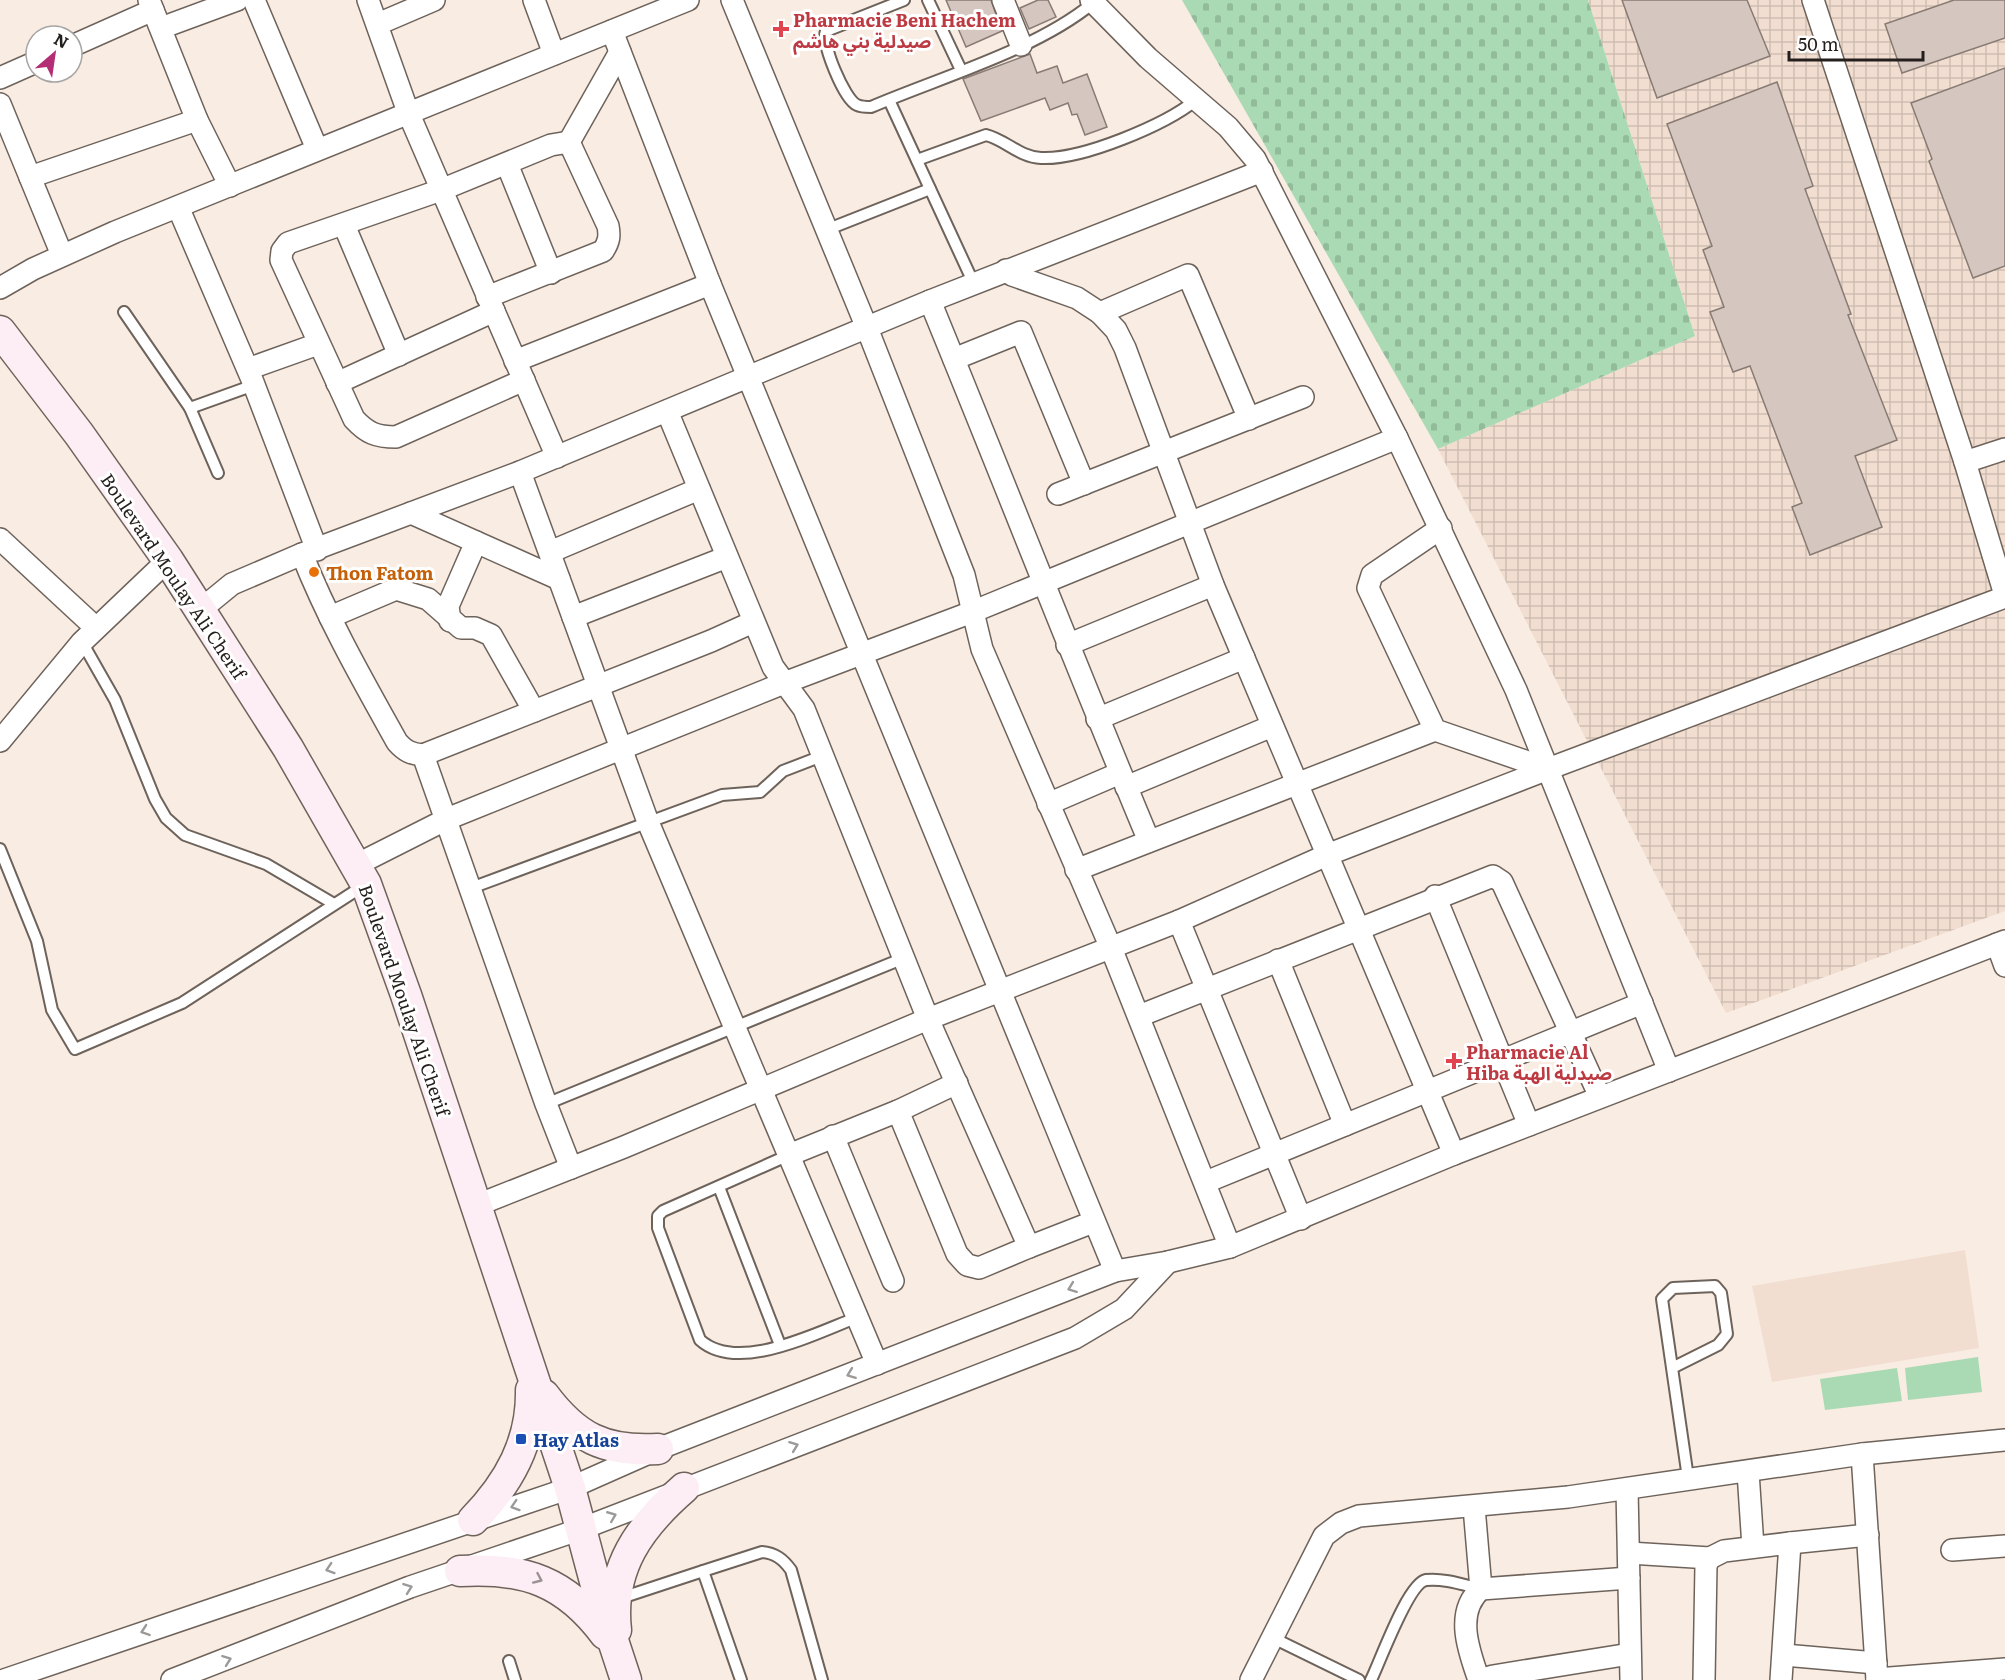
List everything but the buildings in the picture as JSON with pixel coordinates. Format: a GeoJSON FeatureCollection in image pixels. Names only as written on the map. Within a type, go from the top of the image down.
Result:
{"type":"FeatureCollection","features":[{"type":"Feature","properties":{"kind":"main road","name":"Boulevard Moulay Ali Cherif"},"geometry":{"type":"LineString","coordinates":[[0,331],[79,434],[168,560],[288,748],[361,875],[406,995],[570,1488],[581,1529],[609,1602],[623,1669]]}},
{"type":"Feature","properties":{"kind":"main road"},"geometry":{"type":"LineString","coordinates":[[531,1375],[560,1416],[580,1434],[605,1445],[622,1449],[658,1449]]}},
{"type":"Feature","properties":{"kind":"main road"},"geometry":{"type":"LineString","coordinates":[[474,1520],[508,1478],[520,1454],[530,1411],[531,1375]]}},
{"type":"Feature","properties":{"kind":"main road"},"geometry":{"type":"LineString","coordinates":[[609,1602],[633,1543],[655,1513],[684,1488]]}},
{"type":"Feature","properties":{"kind":"main road"},"geometry":{"type":"LineString","coordinates":[[460,1571],[495,1569],[529,1575],[561,1590],[588,1612],[603,1630],[623,1669]]}},
{"type":"Feature","properties":{"kind":"street"},"geometry":{"type":"LineString","coordinates":[[84,41],[154,13],[237,0]]}},
{"type":"Feature","properties":{"kind":"street"},"geometry":{"type":"LineString","coordinates":[[254,0],[317,149]]}},
{"type":"Feature","properties":{"kind":"street"},"geometry":{"type":"LineString","coordinates":[[368,0],[408,112],[557,457]]}},
{"type":"Feature","properties":{"kind":"street"},"geometry":{"type":"LineString","coordinates":[[378,24],[434,0]]}},
{"type":"Feature","properties":{"kind":"street"},"geometry":{"type":"LineString","coordinates":[[534,0],[554,54]]}},
{"type":"Feature","properties":{"kind":"street"},"geometry":{"type":"LineString","coordinates":[[0,288],[62,255],[317,149],[612,31],[642,8],[688,0]]}},
{"type":"Feature","properties":{"kind":"street"},"geometry":{"type":"LineString","coordinates":[[732,0],[867,328],[964,575],[982,649],[1111,948],[1230,1247]]}},
{"type":"Feature","properties":{"kind":"street"},"geometry":{"type":"LineString","coordinates":[[1003,0],[1021,45]]}},
{"type":"Feature","properties":{"kind":"street"},"geometry":{"type":"LineString","coordinates":[[475,1206],[928,1019],[1179,921],[1327,855],[2005,596],[1965,462],[1813,0]]}},
{"type":"Feature","properties":{"kind":"street"},"geometry":{"type":"LineString","coordinates":[[1092,1],[1148,58],[1245,144],[1262,171],[1397,438],[1516,690],[1669,1071]]}},
{"type":"Feature","properties":{"kind":"street"},"geometry":{"type":"LineString","coordinates":[[154,13],[197,120],[230,186]]}},
{"type":"Feature","properties":{"kind":"street"},"geometry":{"type":"LineString","coordinates":[[612,31],[710,284],[1115,1271]]}},
{"type":"Feature","properties":{"kind":"street"},"geometry":{"type":"LineString","coordinates":[[569,142],[620,52]]}},
{"type":"Feature","properties":{"kind":"street"},"geometry":{"type":"LineString","coordinates":[[0,78],[24,67]]}},
{"type":"Feature","properties":{"kind":"street"},"geometry":{"type":"LineString","coordinates":[[0,104],[62,255]]}},
{"type":"Feature","properties":{"kind":"street"},"geometry":{"type":"LineString","coordinates":[[30,177],[197,120]]}},
{"type":"Feature","properties":{"kind":"street"},"geometry":{"type":"LineString","coordinates":[[569,142],[551,145],[441,190],[288,243],[282,251],[281,260],[291,289],[354,419],[365,431],[378,437],[396,437],[519,371],[710,284]]}},
{"type":"Feature","properties":{"kind":"street"},"geometry":{"type":"LineString","coordinates":[[337,383],[399,355],[551,273],[603,250],[610,234],[569,142]]}},
{"type":"Feature","properties":{"kind":"street"},"geometry":{"type":"LineString","coordinates":[[507,164],[551,273]]}},
{"type":"Feature","properties":{"kind":"street"},"geometry":{"type":"LineString","coordinates":[[199,611],[232,584],[309,552],[520,472],[1006,270],[1262,171]]}},
{"type":"Feature","properties":{"kind":"street"},"geometry":{"type":"LineString","coordinates":[[178,207],[251,377],[330,617],[397,742],[404,750],[423,755],[753,622]]}},
{"type":"Feature","properties":{"kind":"street"},"geometry":{"type":"LineString","coordinates":[[344,225],[399,355]]}},
{"type":"Feature","properties":{"kind":"street"},"geometry":{"type":"LineString","coordinates":[[1006,270],[1012,275],[1077,298],[1100,313],[1116,330],[1165,452],[1214,585],[1356,928],[1454,1154]]}},
{"type":"Feature","properties":{"kind":"street"},"geometry":{"type":"LineString","coordinates":[[1100,313],[1188,275],[1249,419]]}},
{"type":"Feature","properties":{"kind":"street"},"geometry":{"type":"LineString","coordinates":[[930,301],[1045,582],[1067,645],[1149,842]]}},
{"type":"Feature","properties":{"kind":"street"},"geometry":{"type":"LineString","coordinates":[[954,359],[1021,332],[1084,484]]}},
{"type":"Feature","properties":{"kind":"street"},"geometry":{"type":"LineString","coordinates":[[251,377],[318,344]]}},
{"type":"Feature","properties":{"kind":"street"},"geometry":{"type":"LineString","coordinates":[[1058,495],[1303,398]]}},
{"type":"Feature","properties":{"kind":"street"},"geometry":{"type":"LineString","coordinates":[[667,411],[773,667],[804,709],[928,1019],[1029,1246]]}},
{"type":"Feature","properties":{"kind":"street"},"geometry":{"type":"LineString","coordinates":[[361,875],[447,819],[784,683],[972,612],[1397,438]]}},
{"type":"Feature","properties":{"kind":"street"},"geometry":{"type":"LineString","coordinates":[[1965,462],[2004,452]]}},
{"type":"Feature","properties":{"kind":"street"},"geometry":{"type":"LineString","coordinates":[[520,472],[648,822],[876,1364]]}},
{"type":"Feature","properties":{"kind":"street"},"geometry":{"type":"LineString","coordinates":[[550,552],[699,489]]}},
{"type":"Feature","properties":{"kind":"street"},"geometry":{"type":"LineString","coordinates":[[411,513],[559,579]]}},
{"type":"Feature","properties":{"kind":"street"},"geometry":{"type":"LineString","coordinates":[[1435,730],[1368,588],[1372,575],[1441,528]]}},
{"type":"Feature","properties":{"kind":"street"},"geometry":{"type":"LineString","coordinates":[[0,539],[89,635]]}},
{"type":"Feature","properties":{"kind":"street"},"geometry":{"type":"LineString","coordinates":[[450,621],[448,606],[476,542]]}},
{"type":"Feature","properties":{"kind":"street"},"geometry":{"type":"LineString","coordinates":[[573,617],[727,557]]}},
{"type":"Feature","properties":{"kind":"street"},"geometry":{"type":"LineString","coordinates":[[0,741],[89,635],[168,560]]}},
{"type":"Feature","properties":{"kind":"street"},"geometry":{"type":"LineString","coordinates":[[1067,645],[1214,585]]}},
{"type":"Feature","properties":{"kind":"street"},"geometry":{"type":"LineString","coordinates":[[330,617],[396,589],[428,599],[450,621],[461,628],[475,628],[491,634],[534,711]]}},
{"type":"Feature","properties":{"kind":"street"},"geometry":{"type":"LineString","coordinates":[[1097,719],[1244,658]]}},
{"type":"Feature","properties":{"kind":"street"},"geometry":{"type":"LineString","coordinates":[[1048,804],[1123,780],[1272,726]]}},
{"type":"Feature","properties":{"kind":"street"},"geometry":{"type":"LineString","coordinates":[[1076,870],[1435,730],[1548,769]]}},
{"type":"Feature","properties":{"kind":"street"},"geometry":{"type":"LineString","coordinates":[[423,755],[546,1104],[571,1168]]}},
{"type":"Feature","properties":{"kind":"street"},"geometry":{"type":"LineString","coordinates":[[1138,1016],[1356,928],[1493,876],[1502,882],[1600,1097]]}},
{"type":"Feature","properties":{"kind":"street"},"geometry":{"type":"LineString","coordinates":[[1436,897],[1528,1125]]}},
{"type":"Feature","properties":{"kind":"street"},"geometry":{"type":"LineString","coordinates":[[1179,921],[1301,1219]]}},
{"type":"Feature","properties":{"kind":"street"},"geometry":{"type":"LineString","coordinates":[[4,1680],[570,1488],[658,1449],[1115,1271],[1168,1262],[1230,1247],[1454,1154],[2001,943],[2005,966]]}},
{"type":"Feature","properties":{"kind":"street"},"geometry":{"type":"LineString","coordinates":[[1278,960],[1345,1125]]}},
{"type":"Feature","properties":{"kind":"street"},"geometry":{"type":"LineString","coordinates":[[1206,1182],[1642,1003]]}},
{"type":"Feature","properties":{"kind":"street"},"geometry":{"type":"LineString","coordinates":[[789,1155],[898,1111],[957,1083]]}},
{"type":"Feature","properties":{"kind":"street"},"geometry":{"type":"LineString","coordinates":[[898,1111],[957,1254],[967,1265],[979,1268],[1093,1222]]}},
{"type":"Feature","properties":{"kind":"street"},"geometry":{"type":"LineString","coordinates":[[833,1136],[893,1281]]}},
{"type":"Feature","properties":{"kind":"street"},"geometry":{"type":"LineString","coordinates":[[172,1680],[410,1587],[581,1529],[1092,1330],[1124,1309],[1168,1262]]}},
{"type":"Feature","properties":{"kind":"street"},"geometry":{"type":"LineString","coordinates":[[1251,1680],[1324,1536],[1341,1522],[1359,1516],[1474,1507],[1627,1489],[1688,1478],[1748,1472],[1862,1454],[2005,1440]]}},
{"type":"Feature","properties":{"kind":"street"},"geometry":{"type":"LineString","coordinates":[[1862,1454],[1877,1674]]}},
{"type":"Feature","properties":{"kind":"street"},"geometry":{"type":"LineString","coordinates":[[1748,1472],[1753,1547]]}},
{"type":"Feature","properties":{"kind":"street"},"geometry":{"type":"LineString","coordinates":[[1627,1489],[1631,1680]]}},
{"type":"Feature","properties":{"kind":"street"},"geometry":{"type":"LineString","coordinates":[[1474,1507],[1481,1589]]}},
{"type":"Feature","properties":{"kind":"street"},"geometry":{"type":"LineString","coordinates":[[1704,1680],[1706,1565],[1710,1558],[1716,1553],[1753,1547],[1868,1535]]}},
{"type":"Feature","properties":{"kind":"street"},"geometry":{"type":"LineString","coordinates":[[1780,1680],[1784,1655],[1790,1543]]}},
{"type":"Feature","properties":{"kind":"street"},"geometry":{"type":"LineString","coordinates":[[1952,1550],[2005,1546]]}},
{"type":"Feature","properties":{"kind":"street"},"geometry":{"type":"LineString","coordinates":[[1629,1553],[1710,1558]]}},
{"type":"Feature","properties":{"kind":"street"},"geometry":{"type":"LineString","coordinates":[[1629,1578],[1481,1589],[1472,1597],[1467,1609],[1466,1635],[1480,1680],[1630,1654]]}},
{"type":"Feature","properties":{"kind":"street"},"geometry":{"type":"LineString","coordinates":[[1784,1655],[1877,1674],[2005,1669]]}},
{"type":"Feature","properties":{"kind":"lane"},"geometry":{"type":"LineString","coordinates":[[867,0],[872,12]]}},
{"type":"Feature","properties":{"kind":"lane"},"geometry":{"type":"LineString","coordinates":[[904,0],[830,27],[826,31],[824,41],[845,92],[857,105],[872,107],[1044,36],[1075,18],[1092,1]]}},
{"type":"Feature","properties":{"kind":"lane"},"geometry":{"type":"LineString","coordinates":[[928,0],[961,70]]}},
{"type":"Feature","properties":{"kind":"lane"},"geometry":{"type":"LineString","coordinates":[[889,99],[974,284]]}},
{"type":"Feature","properties":{"kind":"lane"},"geometry":{"type":"LineString","coordinates":[[917,160],[986,135],[995,138],[1014,151],[1040,158],[1081,152],[1167,120],[1196,100]]}},
{"type":"Feature","properties":{"kind":"lane"},"geometry":{"type":"LineString","coordinates":[[826,230],[930,189]]}},
{"type":"Feature","properties":{"kind":"lane"},"geometry":{"type":"LineString","coordinates":[[124,312],[190,408],[218,473]]}},
{"type":"Feature","properties":{"kind":"lane"},"geometry":{"type":"LineString","coordinates":[[190,408],[251,377]]}},
{"type":"Feature","properties":{"kind":"lane"},"geometry":{"type":"LineString","coordinates":[[89,635],[155,799],[166,818],[185,835],[267,864],[334,904]]}},
{"type":"Feature","properties":{"kind":"lane"},"geometry":{"type":"LineString","coordinates":[[471,888],[722,795],[760,792],[783,771],[822,756]]}},
{"type":"Feature","properties":{"kind":"lane"},"geometry":{"type":"LineString","coordinates":[[0,849],[37,941],[52,1010],[75,1049],[182,1003],[289,936],[334,904],[361,875]]}},
{"type":"Feature","properties":{"kind":"lane"},"geometry":{"type":"LineString","coordinates":[[546,1104],[904,958]]}},
{"type":"Feature","properties":{"kind":"lane"},"geometry":{"type":"LineString","coordinates":[[789,1155],[663,1211],[658,1216],[658,1228],[700,1340],[716,1350],[739,1354],[755,1353],[856,1318]]}},
{"type":"Feature","properties":{"kind":"lane"},"geometry":{"type":"LineString","coordinates":[[719,1187],[780,1345]]}},
{"type":"Feature","properties":{"kind":"lane"},"geometry":{"type":"LineString","coordinates":[[1672,1368],[1718,1345],[1727,1334],[1721,1293],[1715,1286],[1673,1288],[1662,1299],[1672,1368],[1688,1478]]}},
{"type":"Feature","properties":{"kind":"lane"},"geometry":{"type":"LineString","coordinates":[[609,1602],[762,1552],[771,1553],[786,1563],[791,1570],[822,1680]]}},
{"type":"Feature","properties":{"kind":"lane"},"geometry":{"type":"LineString","coordinates":[[703,1571],[741,1680]]}},
{"type":"Feature","properties":{"kind":"lane"},"geometry":{"type":"LineString","coordinates":[[1371,1680],[1405,1606],[1420,1583],[1425,1580],[1446,1581],[1481,1589]]}},
{"type":"Feature","properties":{"kind":"lane"},"geometry":{"type":"LineString","coordinates":[[1271,1637],[1359,1680]]}},
{"type":"Feature","properties":{"kind":"lane"},"geometry":{"type":"LineString","coordinates":[[509,1661],[515,1680]]}},
{"type":"Feature","properties":{"kind":"shaded area"},"geometry":{"type":"Polygon","coordinates":[[[1588,0],[2005,0],[2005,911],[1726,1013],[1438,449],[1695,336],[1588,0]]]}},
{"type":"Feature","properties":{"kind":"shaded area"},"geometry":{"type":"Polygon","coordinates":[[[1965,1250],[1979,1348],[1772,1382],[1752,1286],[1965,1250]]]}},
{"type":"Feature","properties":{"kind":"green space"},"geometry":{"type":"Polygon","coordinates":[[[1182,0],[1588,0],[1695,336],[1438,449],[1182,0]]]}},
{"type":"Feature","properties":{"kind":"green space"},"geometry":{"type":"Polygon","coordinates":[[[1978,1357],[1982,1392],[1908,1400],[1905,1368],[1978,1357]]]}},
{"type":"Feature","properties":{"kind":"green space"},"geometry":{"type":"Polygon","coordinates":[[[1897,1368],[1902,1401],[1825,1410],[1820,1379],[1897,1368]]]}},
{"type":"Feature","properties":{"kind":"place","name":"Pharmacie Beni Hachem صيدلية بني هاشم"},"geometry":{"type":"Point","coordinates":[781,29]}},
{"type":"Feature","properties":{"kind":"place","name":"Thon Fatom"},"geometry":{"type":"Point","coordinates":[314,572]}},
{"type":"Feature","properties":{"kind":"place","name":"Pharmacie Al Hiba صيدلية الهبة"},"geometry":{"type":"Point","coordinates":[1454,1061]}},
{"type":"Feature","properties":{"kind":"place","name":"Hay Atlas"},"geometry":{"type":"Point","coordinates":[521,1439]}}]}
